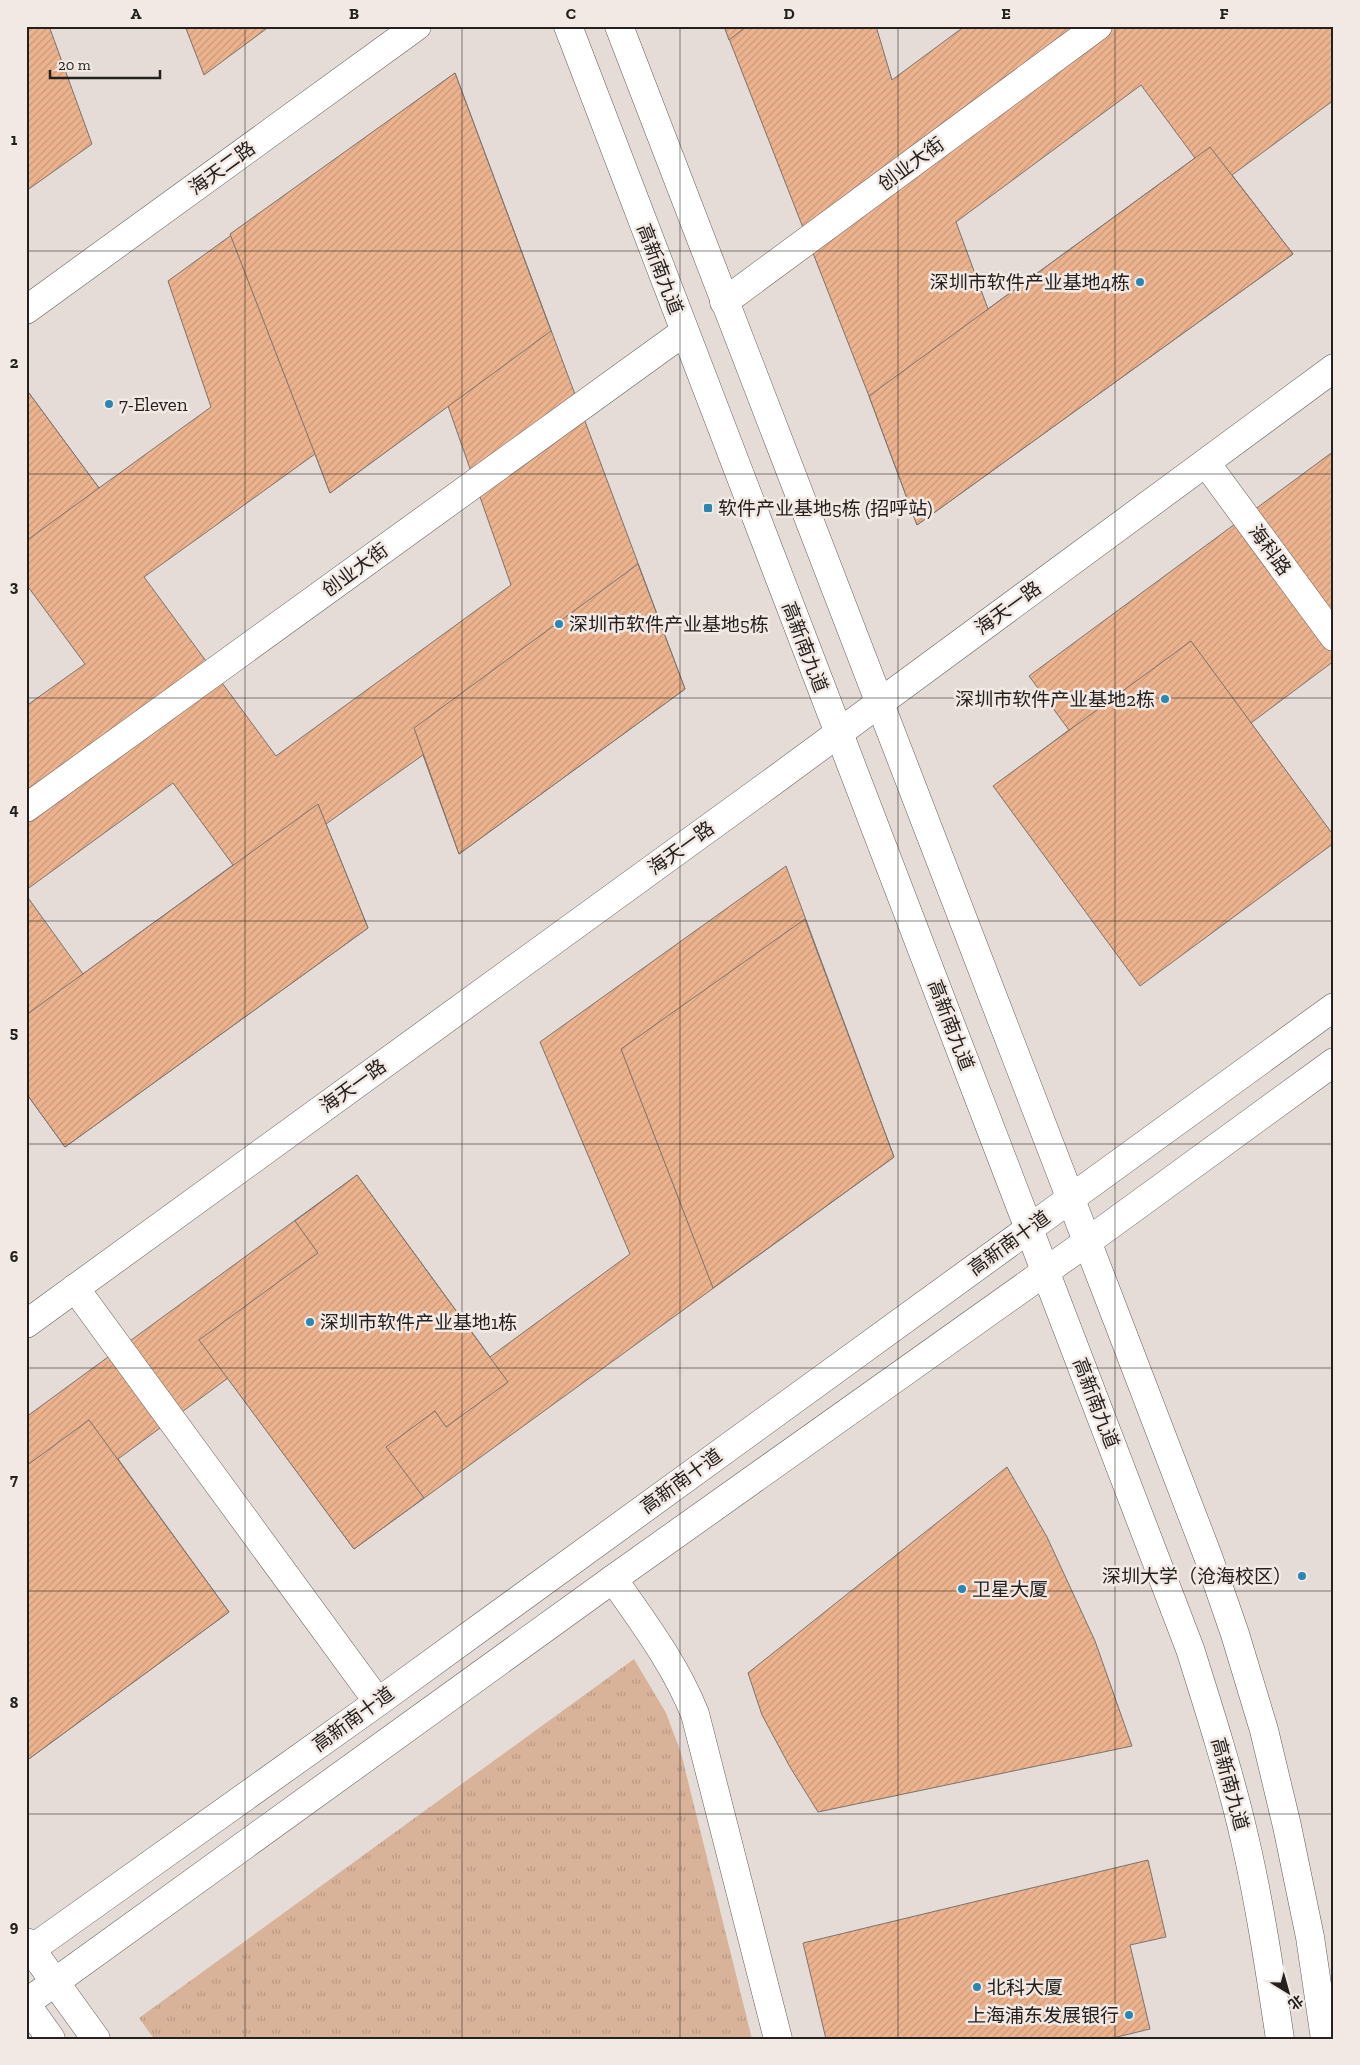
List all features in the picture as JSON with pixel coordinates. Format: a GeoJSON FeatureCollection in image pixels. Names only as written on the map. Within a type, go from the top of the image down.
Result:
{"type":"FeatureCollection","features":[{"type":"Feature","properties":{"kind":"street","name":"海天二路"},"geometry":{"type":"LineString","coordinates":[[26,310],[417,26]]}},
{"type":"Feature","properties":{"kind":"street","name":"高新南九道"},"geometry":{"type":"LineString","coordinates":[[568,26],[1187,1640],[1221,1747],[1245,1840],[1267,1951],[1280,2039]]}},
{"type":"Feature","properties":{"kind":"street"},"geometry":{"type":"LineString","coordinates":[[619,26],[1205,1550],[1240,1651],[1264,1730],[1288,1826],[1310,1938],[1325,2039]]}},
{"type":"Feature","properties":{"kind":"street","name":"创业大街"},"geometry":{"type":"LineString","coordinates":[[724,302],[1098,26]]}},
{"type":"Feature","properties":{"kind":"street","name":"创业大街"},"geometry":{"type":"LineString","coordinates":[[26,808],[684,332]]}},
{"type":"Feature","properties":{"kind":"street","name":"海天一路"},"geometry":{"type":"LineString","coordinates":[[26,1324],[1334,368]]}},
{"type":"Feature","properties":{"kind":"street","name":"海科路"},"geometry":{"type":"LineString","coordinates":[[1206,463],[1334,637]]}},
{"type":"Feature","properties":{"kind":"street","name":"高新南十道"},"geometry":{"type":"LineString","coordinates":[[28,1948],[378,1702],[1334,1007]]}},
{"type":"Feature","properties":{"kind":"street","name":"高新南十道"},"geometry":{"type":"LineString","coordinates":[[26,2004],[613,1579],[1087,1242],[1334,1062]]}},
{"type":"Feature","properties":{"kind":"street"},"geometry":{"type":"LineString","coordinates":[[76,1288],[378,1702]]}},
{"type":"Feature","properties":{"kind":"street"},"geometry":{"type":"LineString","coordinates":[[613,1579],[669,1659],[686,1690],[696,1714],[778,2039]]}},
{"type":"Feature","properties":{"kind":"street"},"geometry":{"type":"LineString","coordinates":[[28,1948],[96,2039]]}},
{"type":"Feature","properties":{"kind":"street"},"geometry":{"type":"LineString","coordinates":[[26,2004],[51,2039]]}},
{"type":"Feature","properties":{"kind":"green space"},"geometry":{"type":"Polygon","coordinates":[[[634,1659],[666,1713],[681,1753],[752,2039],[154,2039],[139,2018],[634,1659]]]}},
{"type":"Feature","properties":{"kind":"building"},"geometry":{"type":"Polygon","coordinates":[[[26,26],[49,26],[92,144],[26,191],[26,26]]]}},
{"type":"Feature","properties":{"kind":"building"},"geometry":{"type":"Polygon","coordinates":[[[185,26],[270,26],[204,75],[185,26]]]}},
{"type":"Feature","properties":{"kind":"building","name":"深圳市软件产业基地4栋"},"geometry":{"type":"Polygon","coordinates":[[[724,26],[876,26],[892,80],[965,26],[1334,26],[1334,100],[1232,175],[1293,254],[917,525],[869,396],[724,26]],[[1141,85],[956,222],[988,309],[1195,158],[1141,85]]]}},
{"type":"Feature","properties":{"kind":"building"},"geometry":{"type":"Polygon","coordinates":[[[724,26],[747,26],[729,40],[724,26]]]}},
{"type":"Feature","properties":{"kind":"building","name":"深圳市软件产业基地5栋"},"geometry":{"type":"Polygon","coordinates":[[[455,73],[685,689],[459,854],[423,755],[326,824],[368,928],[65,1147],[26,1093],[26,895],[83,974],[233,865],[173,783],[26,890],[26,706],[85,664],[26,584],[26,389],[99,488],[211,407],[168,281],[455,73]],[[448,406],[330,493],[315,454],[144,577],[276,756],[511,585],[448,406]]]}},
{"type":"Feature","properties":{"kind":"building"},"geometry":{"type":"Polygon","coordinates":[[[455,73],[551,331],[330,493],[230,234],[455,73]]]}},
{"type":"Feature","properties":{"kind":"building"},"geometry":{"type":"Polygon","coordinates":[[[1210,147],[1293,254],[917,525],[869,396],[1210,147]]]}},
{"type":"Feature","properties":{"kind":"building"},"geometry":{"type":"Polygon","coordinates":[[[26,389],[99,488],[26,541],[26,389]]]}},
{"type":"Feature","properties":{"kind":"building","name":"深圳市软件产业基地2栋"},"geometry":{"type":"Polygon","coordinates":[[[1334,451],[1334,661],[1251,723],[1334,837],[1334,842],[1140,984],[994,786],[1069,730],[1029,676],[1334,451]]]}},
{"type":"Feature","properties":{"kind":"building"},"geometry":{"type":"Polygon","coordinates":[[[638,564],[685,689],[459,854],[414,728],[638,564]]]}},
{"type":"Feature","properties":{"kind":"building","name":"深圳市软件产业基地2栋"},"geometry":{"type":"Polygon","coordinates":[[[1191,641],[1334,836],[1334,843],[1140,986],[993,786],[1191,641]]]}},
{"type":"Feature","properties":{"kind":"building"},"geometry":{"type":"Polygon","coordinates":[[[318,804],[368,928],[65,1147],[26,1093],[26,1015],[318,804]]]}},
{"type":"Feature","properties":{"kind":"building","name":"深圳市软件产业基地1栋"},"geometry":{"type":"Polygon","coordinates":[[[786,866],[894,1157],[354,1549],[228,1378],[118,1459],[229,1612],[26,1761],[26,1417],[357,1175],[490,1357],[630,1254],[540,1042],[786,866]]]}},
{"type":"Feature","properties":{"kind":"building"},"geometry":{"type":"Polygon","coordinates":[[[805,919],[894,1157],[713,1288],[621,1049],[805,919]]]}},
{"type":"Feature","properties":{"kind":"building"},"geometry":{"type":"Polygon","coordinates":[[[357,1175],[508,1382],[446,1427],[435,1411],[386,1447],[424,1498],[354,1549],[199,1340],[318,1253],[295,1221],[357,1175]]]}},
{"type":"Feature","properties":{"kind":"building"},"geometry":{"type":"Polygon","coordinates":[[[89,1420],[229,1612],[26,1761],[26,1466],[89,1420]]]}},
{"type":"Feature","properties":{"kind":"building","name":"卫星大厦"},"geometry":{"type":"Polygon","coordinates":[[[1007,1467],[1047,1537],[1095,1641],[1132,1746],[818,1812],[790,1767],[762,1715],[748,1673],[1007,1467]]]}},
{"type":"Feature","properties":{"kind":"building","name":"北科大厦"},"geometry":{"type":"Polygon","coordinates":[[[1148,1860],[1166,1937],[1130,1945],[1150,2029],[1109,2039],[826,2039],[803,1943],[1148,1860]]]}},
{"type":"Feature","properties":{"kind":"place","name":"深圳市软件产业基地4栋"},"geometry":{"type":"Point","coordinates":[1140,282]}},
{"type":"Feature","properties":{"kind":"place","name":"7-Eleven"},"geometry":{"type":"Point","coordinates":[109,404]}},
{"type":"Feature","properties":{"kind":"place","name":"软件产业基地5栋 (招呼站)"},"geometry":{"type":"Point","coordinates":[708,508]}},
{"type":"Feature","properties":{"kind":"place","name":"深圳市软件产业基地5栋"},"geometry":{"type":"Point","coordinates":[559,624]}},
{"type":"Feature","properties":{"kind":"place","name":"深圳市软件产业基地2栋"},"geometry":{"type":"Point","coordinates":[1165,699]}},
{"type":"Feature","properties":{"kind":"place","name":"深圳市软件产业基地1栋"},"geometry":{"type":"Point","coordinates":[310,1322]}},
{"type":"Feature","properties":{"kind":"place","name":"深圳大学（沧海校区）"},"geometry":{"type":"Point","coordinates":[1302,1576]}},
{"type":"Feature","properties":{"kind":"place","name":"卫星大厦"},"geometry":{"type":"Point","coordinates":[962,1589]}},
{"type":"Feature","properties":{"kind":"place","name":"北科大厦"},"geometry":{"type":"Point","coordinates":[977,1987]}},
{"type":"Feature","properties":{"kind":"place","name":"上海浦东发展银行"},"geometry":{"type":"Point","coordinates":[1129,2015]}}]}
